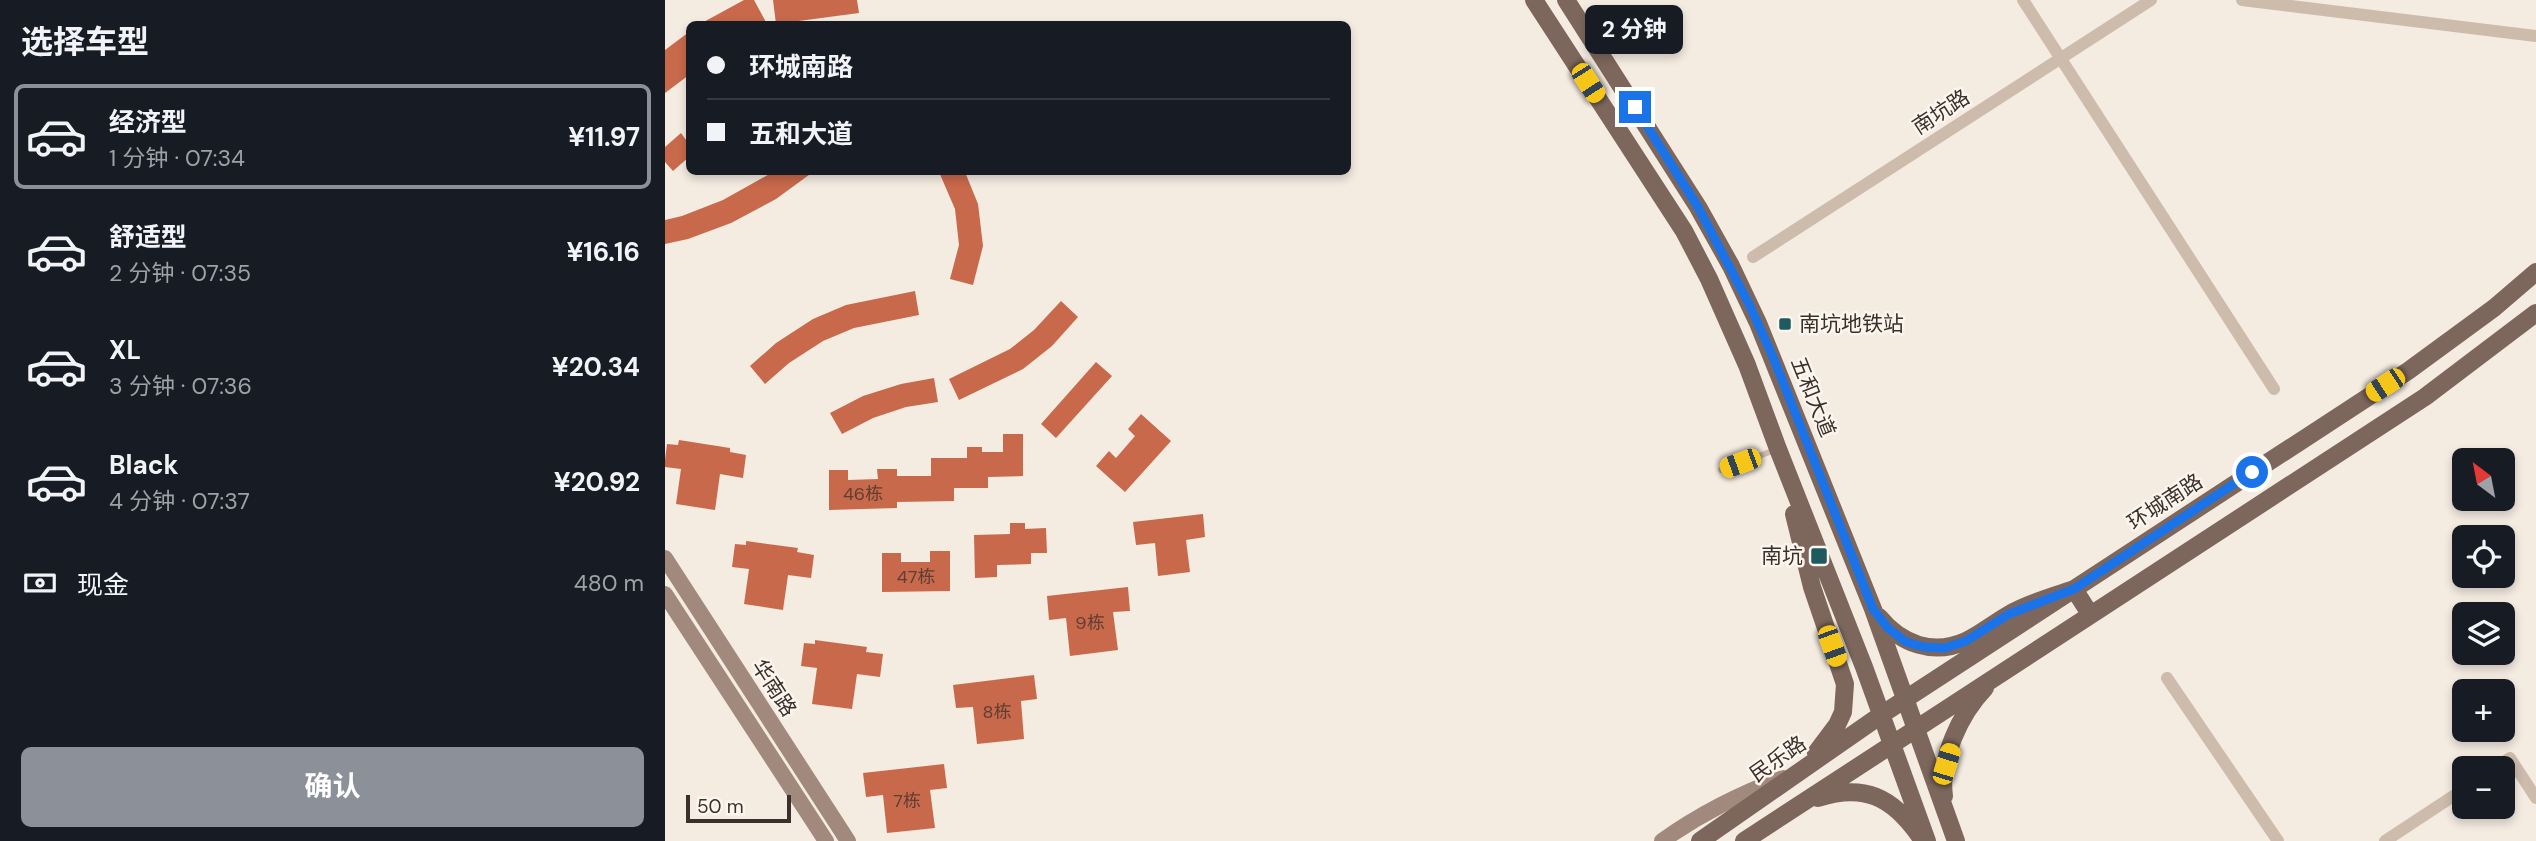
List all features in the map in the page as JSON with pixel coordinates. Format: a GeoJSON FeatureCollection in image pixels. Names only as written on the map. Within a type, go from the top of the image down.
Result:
{"type":"FeatureCollection","features":[{"type":"Feature","properties":{"kind":"main road"},"geometry":{"type":"LineString","coordinates":[[1534,0],[1684,231],[1709,279],[1747,365],[1881,715],[1925,841]]}},
{"type":"Feature","properties":{"kind":"main road","name":"五和大道"},"geometry":{"type":"LineString","coordinates":[[1566,0],[1698,207],[1731,266],[1773,357],[1873,609],[1956,841]]}},
{"type":"Feature","properties":{"kind":"main road","name":"环城南路"},"geometry":{"type":"LineString","coordinates":[[1881,715],[2407,371],[2494,308],[2536,272]]}},
{"type":"Feature","properties":{"kind":"main road"},"geometry":{"type":"LineString","coordinates":[[1744,841],[1915,727],[2425,397],[2536,313]]}},
{"type":"Feature","properties":{"kind":"main road"},"geometry":{"type":"LineString","coordinates":[[1662,841],[1694,818],[1719,805],[1798,773],[1823,746],[1843,712],[1845,684],[1812,587],[1778,449]]}},
{"type":"Feature","properties":{"kind":"main road","name":"华南路"},"geometry":{"type":"LineString","coordinates":[[665,558],[848,841]]}},
{"type":"Feature","properties":{"kind":"main road"},"geometry":{"type":"LineString","coordinates":[[1873,609],[1888,628],[1906,642],[1924,647],[1945,648],[1966,641],[2009,614],[2074,589],[2090,614]]}},
{"type":"Feature","properties":{"kind":"main road","name":"华南路"},"geometry":{"type":"LineString","coordinates":[[665,594],[825,841]]}},
{"type":"Feature","properties":{"kind":"main road"},"geometry":{"type":"LineString","coordinates":[[1946,813],[1943,786],[1952,743],[1962,719],[1979,694],[2001,672]]}},
{"type":"Feature","properties":{"kind":"main road","name":"民乐路"},"geometry":{"type":"LineString","coordinates":[[1700,841],[1881,715]]}},
{"type":"Feature","properties":{"kind":"main road"},"geometry":{"type":"LineString","coordinates":[[1801,803],[1843,792],[1872,794],[1898,810],[1925,841]]}},
{"type":"Feature","properties":{"kind":"street"},"geometry":{"type":"LineString","coordinates":[[2023,0],[2274,389]]}},
{"type":"Feature","properties":{"kind":"street","name":"南坑路"},"geometry":{"type":"LineString","coordinates":[[1753,257],[2151,0]]}},
{"type":"Feature","properties":{"kind":"street"},"geometry":{"type":"LineString","coordinates":[[2242,0],[2536,36]]}},
{"type":"Feature","properties":{"kind":"street"},"geometry":{"type":"LineString","coordinates":[[2167,678],[2278,841]]}},
{"type":"Feature","properties":{"kind":"street"},"geometry":{"type":"LineString","coordinates":[[2515,766],[2536,798]]}},
{"type":"Feature","properties":{"kind":"street"},"geometry":{"type":"LineString","coordinates":[[2385,841],[2452,797]]}},
{"type":"Feature","properties":{"kind":"lane"},"geometry":{"type":"LineString","coordinates":[[1721,470],[1778,449]]}},
{"type":"Feature","properties":{"kind":"building"},"geometry":{"type":"Polygon","coordinates":[[[744,0],[754,0],[765,21],[706,21],[744,0]]]}},
{"type":"Feature","properties":{"kind":"building"},"geometry":{"type":"Polygon","coordinates":[[[773,0],[857,0],[859,13],[799,21],[776,21],[773,0]]]}},
{"type":"Feature","properties":{"kind":"building"},"geometry":{"type":"Polygon","coordinates":[[[686,34],[686,77],[665,93],[665,50],[686,34]]]}},
{"type":"Feature","properties":{"kind":"building"},"geometry":{"type":"Polygon","coordinates":[[[681,133],[686,140],[686,160],[673,171],[665,162],[665,147],[681,133]]]}},
{"type":"Feature","properties":{"kind":"building"},"geometry":{"type":"Polygon","coordinates":[[[768,175],[809,175],[776,199],[731,223],[688,239],[665,244],[665,220],[723,200],[768,175]]]}},
{"type":"Feature","properties":{"kind":"building"},"geometry":{"type":"Polygon","coordinates":[[[940,175],[966,175],[978,204],[983,246],[973,285],[950,279],[959,245],[955,209],[940,175]]]}},
{"type":"Feature","properties":{"kind":"building"},"geometry":{"type":"Polygon","coordinates":[[[915,291],[919,315],[854,328],[823,341],[789,363],[765,384],[750,366],[776,343],[813,319],[846,305],[915,291]]]}},
{"type":"Feature","properties":{"kind":"building"},"geometry":{"type":"Polygon","coordinates":[[[1061,301],[1078,317],[1052,346],[1023,369],[959,400],[949,379],[1010,349],[1034,330],[1061,301]]]}},
{"type":"Feature","properties":{"kind":"building"},"geometry":{"type":"Polygon","coordinates":[[[1096,362],[1112,376],[1056,438],[1041,424],[1096,362]]]}},
{"type":"Feature","properties":{"kind":"building"},"geometry":{"type":"Polygon","coordinates":[[[934,378],[938,402],[906,407],[873,418],[842,434],[830,413],[863,396],[901,384],[934,378]]]}},
{"type":"Feature","properties":{"kind":"building"},"geometry":{"type":"Polygon","coordinates":[[[1141,414],[1171,441],[1125,492],[1096,466],[1109,451],[1116,458],[1135,436],[1128,429],[1141,414]]]}},
{"type":"Feature","properties":{"kind":"building"},"geometry":{"type":"Polygon","coordinates":[[[1003,434],[1023,434],[1023,476],[988,477],[988,488],[954,488],[954,501],[897,502],[897,508],[829,510],[829,470],[848,470],[848,480],[878,479],[877,469],[897,469],[897,476],[931,476],[931,458],[967,458],[967,447],[982,447],[982,452],[1003,452],[1003,434]]]}},
{"type":"Feature","properties":{"kind":"building"},"geometry":{"type":"Polygon","coordinates":[[[679,440],[730,448],[730,452],[746,455],[743,478],[720,474],[715,510],[676,504],[681,469],[665,467],[665,460],[667,444],[678,445],[679,440]]]}},
{"type":"Feature","properties":{"kind":"building"},"geometry":{"type":"Polygon","coordinates":[[[1203,514],[1205,537],[1186,540],[1190,572],[1158,576],[1155,543],[1136,545],[1133,522],[1203,514]]]}},
{"type":"Feature","properties":{"kind":"building"},"geometry":{"type":"Polygon","coordinates":[[[1010,523],[1025,523],[1025,529],[1046,528],[1047,553],[1031,553],[1031,564],[997,565],[997,577],[975,578],[974,535],[1010,534],[1010,523]]]}},
{"type":"Feature","properties":{"kind":"building"},"geometry":{"type":"Polygon","coordinates":[[[746,541],[798,548],[797,552],[814,555],[811,578],[788,575],[783,610],[744,604],[749,569],[732,567],[735,544],[746,545],[746,541]]]}},
{"type":"Feature","properties":{"kind":"building"},"geometry":{"type":"Polygon","coordinates":[[[930,551],[950,551],[950,591],[882,592],[882,553],[901,553],[901,562],[930,562],[930,551]]]}},
{"type":"Feature","properties":{"kind":"building"},"geometry":{"type":"Polygon","coordinates":[[[1128,587],[1130,611],[1113,612],[1118,650],[1070,656],[1066,618],[1049,620],[1047,596],[1128,587]]]}},
{"type":"Feature","properties":{"kind":"building"},"geometry":{"type":"Polygon","coordinates":[[[815,640],[867,647],[866,652],[883,654],[880,677],[857,674],[852,709],[812,704],[817,668],[801,666],[804,643],[815,644],[815,640]]]}},
{"type":"Feature","properties":{"kind":"building"},"geometry":{"type":"Polygon","coordinates":[[[1034,675],[1037,699],[1021,701],[1024,739],[977,744],[973,707],[956,708],[953,685],[1034,675]]]}},
{"type":"Feature","properties":{"kind":"building"},"geometry":{"type":"Polygon","coordinates":[[[944,764],[947,788],[930,790],[935,828],[887,833],[883,795],[866,797],[863,773],[944,764]]]}},
{"type":"Feature","properties":{"kind":"place","name":"南坑地铁站"},"geometry":{"type":"Point","coordinates":[1785,324]}},
{"type":"Feature","properties":{"kind":"place","name":"南坑"},"geometry":{"type":"Point","coordinates":[1819,556]}},
{"type":"Feature","properties":{"kind":"route"},"geometry":{"type":"LineString","coordinates":[[1635,107],[1698,207],[1731,266],[1773,357],[1873,609],[1888,628],[1906,642],[1924,647],[1945,648],[1966,641],[2009,614],[2074,589],[2252,472]]}}]}
